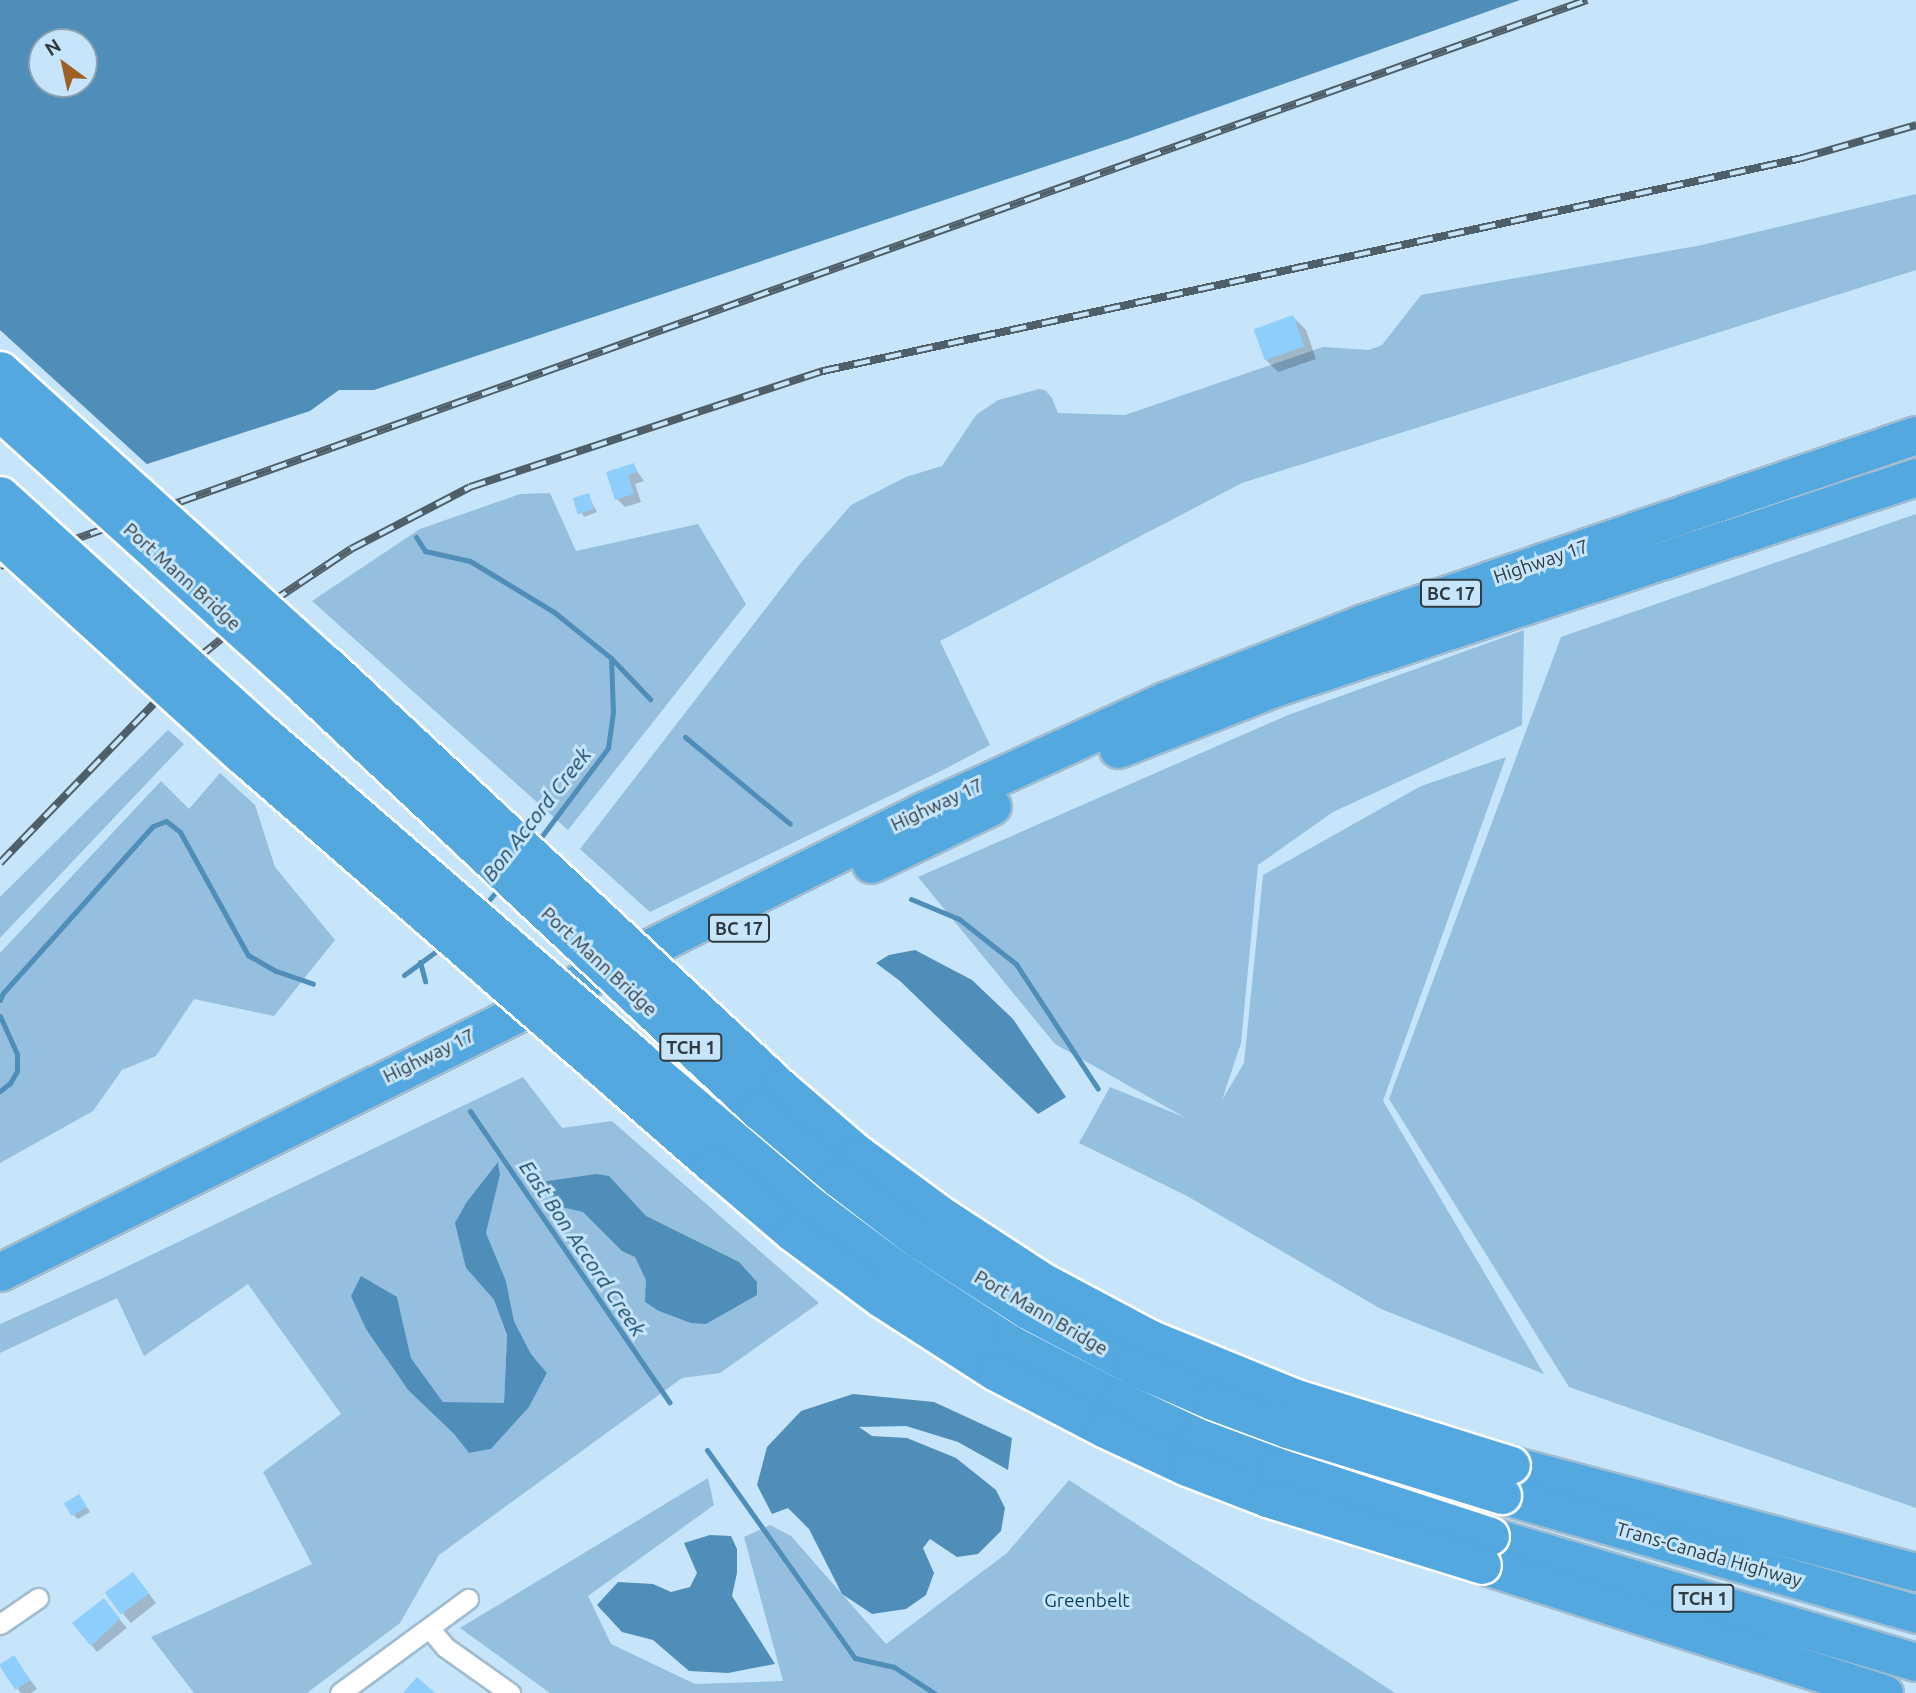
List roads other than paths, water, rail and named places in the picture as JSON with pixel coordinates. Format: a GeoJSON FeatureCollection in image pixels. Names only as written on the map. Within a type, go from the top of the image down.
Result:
{"type":"FeatureCollection","features":[{"type":"Feature","properties":{"kind":"highway"},"geometry":{"type":"LineString","coordinates":[[0,370],[327,665],[770,1078],[858,1154],[938,1213],[1042,1281],[1174,1349],[1507,1480],[1916,1572]]}},
{"type":"Feature","properties":{"kind":"highway","name":"Port Mann Bridge"},"geometry":{"type":"LineString","coordinates":[[0,412],[306,688],[759,1111],[838,1178],[920,1241],[1027,1310],[1135,1367],[1212,1401],[1287,1429],[1507,1480]]}},
{"type":"Feature","properties":{"kind":"highway"},"geometry":{"type":"LineString","coordinates":[[1740,493],[1857,439],[1916,419]]}},
{"type":"Feature","properties":{"kind":"highway","name":"Highway 17"},"geometry":{"type":"LineString","coordinates":[[0,1272],[923,811],[1164,701],[1363,623],[1916,435]]}},
{"type":"Feature","properties":{"kind":"highway"},"geometry":{"type":"LineString","coordinates":[[1503,613],[1600,563],[1916,456]]}},
{"type":"Feature","properties":{"kind":"highway","name":"Highway 17"},"geometry":{"type":"LineString","coordinates":[[0,1300],[96,1248],[474,1059],[1054,776],[1164,729],[1271,689],[1916,477]]}},
{"type":"Feature","properties":{"kind":"highway","name":"Port Mann Bridge"},"geometry":{"type":"LineString","coordinates":[[0,495],[264,734],[651,1070],[814,1208],[900,1272],[1009,1343],[1119,1401],[1198,1437],[1486,1551]]}},
{"type":"Feature","properties":{"kind":"highway"},"geometry":{"type":"LineString","coordinates":[[0,536],[243,756],[793,1233],[882,1299],[994,1371],[1105,1429],[1187,1467],[1267,1498],[1486,1551],[1884,1693]]}},
{"type":"Feature","properties":{"kind":"highway","name":"Trans-Canada Highway"},"geometry":{"type":"LineString","coordinates":[[1507,1480],[1916,1614]]}},
{"type":"Feature","properties":{"kind":"highway","name":"TCH 1"},"geometry":{"type":"LineString","coordinates":[[1486,1551],[1916,1662]]}},
{"type":"Feature","properties":{"kind":"street"},"geometry":{"type":"LineString","coordinates":[[0,1624],[38,1598]]}},
{"type":"Feature","properties":{"kind":"street"},"geometry":{"type":"LineString","coordinates":[[340,1693],[468,1599]]}},
{"type":"Feature","properties":{"kind":"street"},"geometry":{"type":"LineString","coordinates":[[430,1629],[445,1647],[510,1693]]}},
{"type":"Feature","properties":{"kind":"waterway","name":"Bon Accord Creek"},"geometry":{"type":"LineString","coordinates":[[416,537],[425,551],[470,561],[554,612],[611,658],[613,712],[608,748],[536,844]]}},
{"type":"Feature","properties":{"kind":"waterway"},"geometry":{"type":"LineString","coordinates":[[611,658],[650,699]]}},
{"type":"Feature","properties":{"kind":"waterway"},"geometry":{"type":"LineString","coordinates":[[685,737],[790,824]]}},
{"type":"Feature","properties":{"kind":"waterway","name":"Bon Accord Creek"},"geometry":{"type":"LineString","coordinates":[[0,1000],[3,993],[153,826],[166,821],[180,832],[248,955],[276,971],[313,984]]}},
{"type":"Feature","properties":{"kind":"waterway","name":"Bon Accord Creek"},"geometry":{"type":"LineString","coordinates":[[484,906],[500,887]]}},
{"type":"Feature","properties":{"kind":"waterway"},"geometry":{"type":"LineString","coordinates":[[911,899],[959,919],[1016,964],[1098,1089]]}},
{"type":"Feature","properties":{"kind":"waterway","name":"Bon Accord Creek"},"geometry":{"type":"LineString","coordinates":[[404,975],[442,947]]}},
{"type":"Feature","properties":{"kind":"waterway","name":"East Bon Accord Creek"},"geometry":{"type":"LineString","coordinates":[[420,962],[425,981]]}},
{"type":"Feature","properties":{"kind":"waterway","name":"Bon Accord Creek"},"geometry":{"type":"LineString","coordinates":[[0,1016],[17,1054],[17,1071],[10,1083],[0,1091]]}},
{"type":"Feature","properties":{"kind":"waterway","name":"East Bon Accord Creek"},"geometry":{"type":"LineString","coordinates":[[470,1111],[669,1402]]}},
{"type":"Feature","properties":{"kind":"waterway","name":"East Bon Accord Creek"},"geometry":{"type":"LineString","coordinates":[[707,1450],[855,1658],[894,1667],[934,1693]]}},
{"type":"Feature","properties":{"kind":"railway"},"geometry":{"type":"LineString","coordinates":[[0,566],[1587,0]]}},
{"type":"Feature","properties":{"kind":"railway"},"geometry":{"type":"LineString","coordinates":[[0,863],[199,657],[246,619],[351,549],[470,487],[823,371],[1802,158],[1916,125]]}},
{"type":"Feature","properties":{"kind":"park label","name":"Greenbelt"},"geometry":{"type":"Point","coordinates":[1087,1601]}}]}
